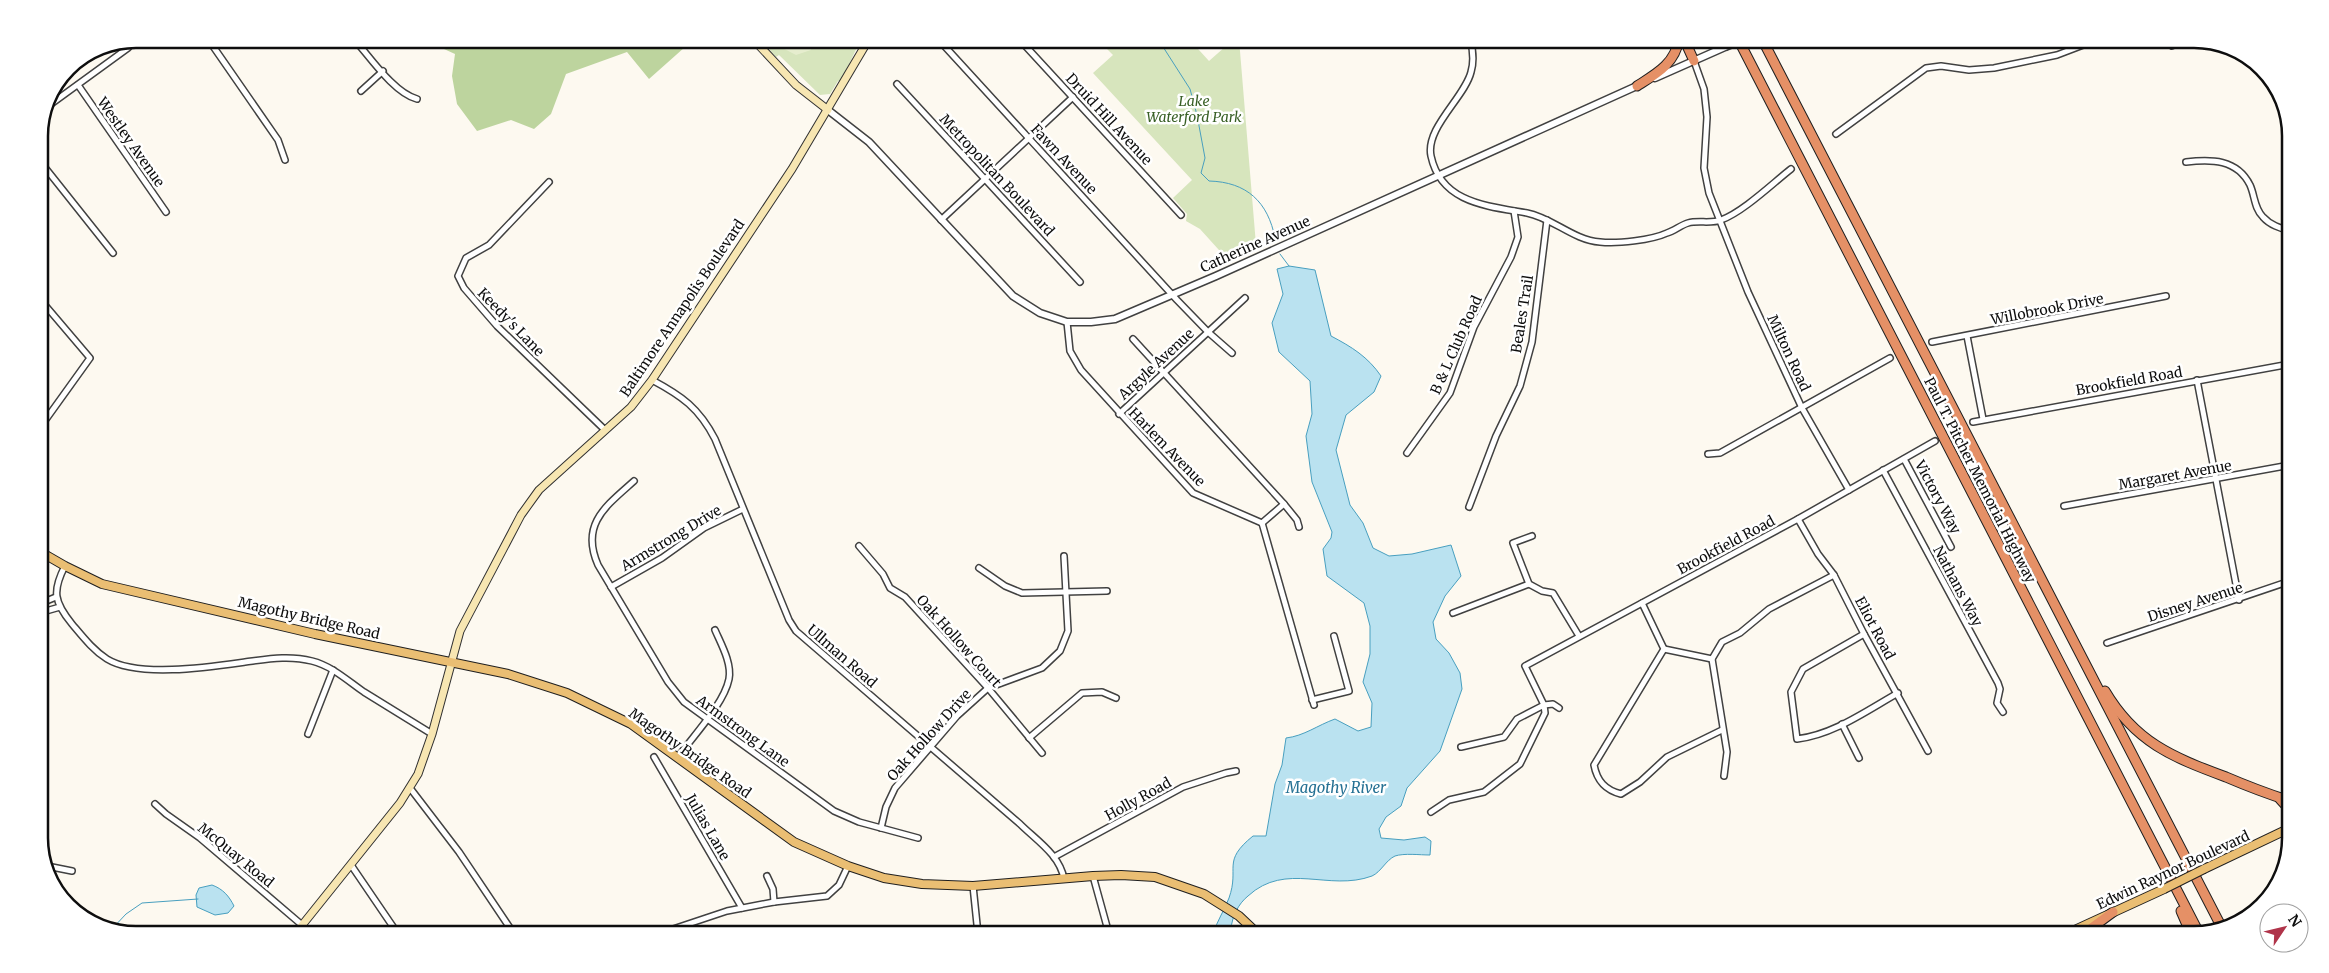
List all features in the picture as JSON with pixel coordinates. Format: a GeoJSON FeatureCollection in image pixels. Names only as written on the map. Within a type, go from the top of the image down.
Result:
{"type":"FeatureCollection","features":[{"type":"Feature","properties":{"kind":"highway"},"geometry":{"type":"LineString","coordinates":[[1636,86],[1661,70],[1677,48]]}},
{"type":"Feature","properties":{"kind":"highway"},"geometry":{"type":"LineString","coordinates":[[1688,48],[1694,61]]}},
{"type":"Feature","properties":{"kind":"highway","name":"Paul T. Pitcher Memorial Highway"},"geometry":{"type":"LineString","coordinates":[[1743,48],[2194,926]]}},
{"type":"Feature","properties":{"kind":"highway","name":"Paul T. Pitcher Memorial Highway"},"geometry":{"type":"LineString","coordinates":[[1767,48],[2219,922]]}},
{"type":"Feature","properties":{"kind":"highway"},"geometry":{"type":"LineString","coordinates":[[2016,531],[2099,680],[2119,712],[2130,724],[2166,753],[2282,798]]}},
{"type":"Feature","properties":{"kind":"highway"},"geometry":{"type":"LineString","coordinates":[[2275,796],[2282,802]]}},
{"type":"Feature","properties":{"kind":"highway"},"geometry":{"type":"LineString","coordinates":[[2157,853],[2188,926]]}},
{"type":"Feature","properties":{"kind":"highway"},"geometry":{"type":"LineString","coordinates":[[2093,926],[2113,912]]}},
{"type":"Feature","properties":{"kind":"main road"},"geometry":{"type":"LineString","coordinates":[[762,48],[796,85],[828,110]]}},
{"type":"Feature","properties":{"kind":"main road","name":"Baltimore Annapolis Boulevard"},"geometry":{"type":"LineString","coordinates":[[302,925],[410,788],[423,762],[432,734],[450,662],[460,631],[521,515],[539,490],[631,407],[652,380],[828,110],[864,48]]}},
{"type":"Feature","properties":{"kind":"main road","name":"Magothy Bridge Road"},"geometry":{"type":"LineString","coordinates":[[48,556],[102,584],[508,674],[575,697],[631,724],[794,842],[848,866],[884,878],[922,884],[974,886],[1093,876],[1121,875],[1155,878],[1198,892],[1239,916],[1250,926]]}},
{"type":"Feature","properties":{"kind":"main road","name":"Edwin Raynor Boulevard"},"geometry":{"type":"LineString","coordinates":[[2086,926],[2282,832]]}},
{"type":"Feature","properties":{"kind":"street"},"geometry":{"type":"LineString","coordinates":[[54,102],[128,48]]}},
{"type":"Feature","properties":{"kind":"street"},"geometry":{"type":"LineString","coordinates":[[214,48],[278,140],[285,160]]}},
{"type":"Feature","properties":{"kind":"street"},"geometry":{"type":"LineString","coordinates":[[362,48],[404,94],[417,99]]}},
{"type":"Feature","properties":{"kind":"street","name":"Fawn Avenue"},"geometry":{"type":"LineString","coordinates":[[946,48],[1173,294]]}},
{"type":"Feature","properties":{"kind":"street","name":"Druid Hill Avenue"},"geometry":{"type":"LineString","coordinates":[[1027,48],[1181,215]]}},
{"type":"Feature","properties":{"kind":"street"},"geometry":{"type":"LineString","coordinates":[[1472,48],[1471,74],[1432,141],[1430,154],[1438,177],[1452,193],[1482,205],[1540,216],[1576,236],[1600,242],[1647,239],[1666,234],[1687,223],[1720,221],[1733,214],[1792,168]]}},
{"type":"Feature","properties":{"kind":"street","name":"Catherine Avenue"},"geometry":{"type":"LineString","coordinates":[[828,110],[868,142],[1013,296],[1040,313],[1067,322],[1091,322],[1115,319],[1216,276],[1723,48]]}},
{"type":"Feature","properties":{"kind":"street"},"geometry":{"type":"LineString","coordinates":[[1836,134],[1926,68],[1942,66],[1969,70],[1994,68],[2057,55],[2075,48]]}},
{"type":"Feature","properties":{"kind":"street","name":"Milton Road"},"geometry":{"type":"LineString","coordinates":[[1694,61],[1704,89],[1707,116],[1704,168],[1709,193],[1748,292],[1802,408],[1849,490]]}},
{"type":"Feature","properties":{"kind":"street"},"geometry":{"type":"LineString","coordinates":[[361,90],[383,71]]}},
{"type":"Feature","properties":{"kind":"street","name":"Metropolitan Boulevard"},"geometry":{"type":"LineString","coordinates":[[897,84],[1080,282]]}},
{"type":"Feature","properties":{"kind":"street","name":"Westley Avenue"},"geometry":{"type":"LineString","coordinates":[[78,85],[166,212]]}},
{"type":"Feature","properties":{"kind":"street"},"geometry":{"type":"LineString","coordinates":[[941,220],[1073,97]]}},
{"type":"Feature","properties":{"kind":"street"},"geometry":{"type":"LineString","coordinates":[[2186,162],[2218,160],[2234,167],[2250,186],[2256,206],[2262,217],[2269,223],[2281,228]]}},
{"type":"Feature","properties":{"kind":"street"},"geometry":{"type":"LineString","coordinates":[[48,171],[113,253]]}},
{"type":"Feature","properties":{"kind":"street","name":"Keedy's Lane"},"geometry":{"type":"LineString","coordinates":[[549,182],[489,245],[466,258],[458,276],[464,288],[497,326],[605,430]]}},
{"type":"Feature","properties":{"kind":"street","name":"B & L Club Road"},"geometry":{"type":"LineString","coordinates":[[1407,453],[1450,393],[1468,340],[1516,244],[1518,237],[1514,211]]}},
{"type":"Feature","properties":{"kind":"street","name":"Beales Trail"},"geometry":{"type":"LineString","coordinates":[[1469,507],[1496,436],[1520,386],[1532,342],[1547,220]]}},
{"type":"Feature","properties":{"kind":"street","name":"Argyle Avenue"},"geometry":{"type":"LineString","coordinates":[[1173,294],[1208,332],[1232,353]]}},
{"type":"Feature","properties":{"kind":"street","name":"Willobrook Drive"},"geometry":{"type":"LineString","coordinates":[[1932,342],[2166,296]]}},
{"type":"Feature","properties":{"kind":"street","name":"Argyle Avenue"},"geometry":{"type":"LineString","coordinates":[[1119,414],[1246,298]]}},
{"type":"Feature","properties":{"kind":"street"},"geometry":{"type":"LineString","coordinates":[[48,309],[90,358],[48,416]]}},
{"type":"Feature","properties":{"kind":"street","name":"Harlem Avenue"},"geometry":{"type":"LineString","coordinates":[[1067,322],[1070,351],[1081,370],[1119,414],[1193,493],[1262,523]]}},
{"type":"Feature","properties":{"kind":"street"},"geometry":{"type":"LineString","coordinates":[[1967,336],[1984,419]]}},
{"type":"Feature","properties":{"kind":"street"},"geometry":{"type":"LineString","coordinates":[[1133,338],[1163,374],[1284,504],[1297,520],[1299,527]]}},
{"type":"Feature","properties":{"kind":"street"},"geometry":{"type":"LineString","coordinates":[[1708,454],[1720,453],[1890,358]]}},
{"type":"Feature","properties":{"kind":"street","name":"Brookfield Road"},"geometry":{"type":"LineString","coordinates":[[1973,422],[2281,365]]}},
{"type":"Feature","properties":{"kind":"street","name":"Ullman Road"},"geometry":{"type":"LineString","coordinates":[[652,380],[692,405],[707,422],[789,620],[796,631],[1020,824],[1054,857],[1063,871],[1064,879]]}},
{"type":"Feature","properties":{"kind":"street"},"geometry":{"type":"LineString","coordinates":[[2197,380],[2239,600]]}},
{"type":"Feature","properties":{"kind":"street","name":"Brookfield Road"},"geometry":{"type":"LineString","coordinates":[[1544,705],[1525,666],[1798,519],[1935,441]]}},
{"type":"Feature","properties":{"kind":"street","name":"Victory Way"},"geometry":{"type":"LineString","coordinates":[[1904,458],[1951,547]]}},
{"type":"Feature","properties":{"kind":"street","name":"Margaret Avenue"},"geometry":{"type":"LineString","coordinates":[[2064,506],[2281,466]]}},
{"type":"Feature","properties":{"kind":"street","name":"Nathans Way"},"geometry":{"type":"LineString","coordinates":[[1883,470],[1998,683],[2000,689],[1997,703],[2003,712]]}},
{"type":"Feature","properties":{"kind":"street","name":"Armstrong Lane"},"geometry":{"type":"LineString","coordinates":[[634,481],[606,505],[596,520],[591,542],[594,557],[668,682],[684,702],[834,812],[918,838]]}},
{"type":"Feature","properties":{"kind":"street"},"geometry":{"type":"LineString","coordinates":[[1284,504],[1262,523],[1313,703],[1349,691],[1334,636]]}},
{"type":"Feature","properties":{"kind":"street","name":"Armstrong Drive"},"geometry":{"type":"LineString","coordinates":[[611,587],[662,558],[704,528],[743,509]]}},
{"type":"Feature","properties":{"kind":"street","name":"Eliot Road"},"geometry":{"type":"LineString","coordinates":[[1798,519],[1818,554],[1834,575],[1928,751]]}},
{"type":"Feature","properties":{"kind":"street"},"geometry":{"type":"LineString","coordinates":[[1532,536],[1513,543],[1529,584],[1542,591],[1553,593],[1579,636]]}},
{"type":"Feature","properties":{"kind":"street","name":"Oak Hollow Court"},"geometry":{"type":"LineString","coordinates":[[859,546],[883,574],[890,588],[905,597],[988,688],[1042,753]]}},
{"type":"Feature","properties":{"kind":"street","name":"Oak Hollow Drive"},"geometry":{"type":"LineString","coordinates":[[881,828],[886,807],[895,788],[957,716],[988,688],[1042,668],[1060,651],[1068,631],[1064,556]]}},
{"type":"Feature","properties":{"kind":"street"},"geometry":{"type":"LineString","coordinates":[[65,566],[58,579],[56,597],[60,607],[91,646],[108,659],[122,665],[186,670],[283,657],[314,662],[333,670],[432,734]]}},
{"type":"Feature","properties":{"kind":"street"},"geometry":{"type":"LineString","coordinates":[[979,568],[1005,586],[1022,593],[1107,591]]}},
{"type":"Feature","properties":{"kind":"street"},"geometry":{"type":"LineString","coordinates":[[1724,776],[1727,752],[1712,659],[1722,642],[1740,633],[1769,609],[1834,575]]}},
{"type":"Feature","properties":{"kind":"street"},"geometry":{"type":"LineString","coordinates":[[1454,613],[1529,584]]}},
{"type":"Feature","properties":{"kind":"street","name":"Disney Avenue"},"geometry":{"type":"LineString","coordinates":[[2107,643],[2282,584]]}},
{"type":"Feature","properties":{"kind":"street"},"geometry":{"type":"LineString","coordinates":[[48,600],[56,597]]}},
{"type":"Feature","properties":{"kind":"street"},"geometry":{"type":"LineString","coordinates":[[1642,604],[1664,649]]}},
{"type":"Feature","properties":{"kind":"street"},"geometry":{"type":"LineString","coordinates":[[48,610],[60,607]]}},
{"type":"Feature","properties":{"kind":"street"},"geometry":{"type":"LineString","coordinates":[[678,757],[721,696],[729,678],[726,659],[715,630]]}},
{"type":"Feature","properties":{"kind":"street"},"geometry":{"type":"LineString","coordinates":[[1864,634],[1803,669],[1791,692],[1797,738],[1814,737],[1898,694]]}},
{"type":"Feature","properties":{"kind":"street"},"geometry":{"type":"LineString","coordinates":[[1664,649],[1712,659]]}},
{"type":"Feature","properties":{"kind":"street"},"geometry":{"type":"LineString","coordinates":[[1664,649],[1594,765],[1596,777],[1604,786],[1621,794],[1640,782],[1667,758],[1722,730]]}},
{"type":"Feature","properties":{"kind":"street"},"geometry":{"type":"LineString","coordinates":[[308,734],[333,670]]}},
{"type":"Feature","properties":{"kind":"street"},"geometry":{"type":"LineString","coordinates":[[1029,738],[1082,693],[1102,692],[1116,698]]}},
{"type":"Feature","properties":{"kind":"street"},"geometry":{"type":"LineString","coordinates":[[1461,748],[1504,737],[1517,719],[1544,705],[1553,704],[1559,708]]}},
{"type":"Feature","properties":{"kind":"street"},"geometry":{"type":"LineString","coordinates":[[1431,812],[1449,800],[1484,792],[1520,764],[1543,721],[1544,705]]}},
{"type":"Feature","properties":{"kind":"street"},"geometry":{"type":"LineString","coordinates":[[1842,724],[1860,758]]}},
{"type":"Feature","properties":{"kind":"street","name":"Julias Lane"},"geometry":{"type":"LineString","coordinates":[[654,757],[742,908]]}},
{"type":"Feature","properties":{"kind":"street","name":"Holly Road"},"geometry":{"type":"LineString","coordinates":[[1054,857],[1183,787],[1236,771]]}},
{"type":"Feature","properties":{"kind":"street"},"geometry":{"type":"LineString","coordinates":[[410,788],[454,846],[509,926]]}},
{"type":"Feature","properties":{"kind":"street","name":"McQuay Road"},"geometry":{"type":"LineString","coordinates":[[155,804],[200,838],[302,925]]}},
{"type":"Feature","properties":{"kind":"street"},"geometry":{"type":"LineString","coordinates":[[351,865],[393,926]]}},
{"type":"Feature","properties":{"kind":"street"},"geometry":{"type":"LineString","coordinates":[[687,926],[742,908],[827,896],[839,885],[848,866]]}},
{"type":"Feature","properties":{"kind":"street"},"geometry":{"type":"LineString","coordinates":[[52,867],[72,871]]}},
{"type":"Feature","properties":{"kind":"street"},"geometry":{"type":"LineString","coordinates":[[767,876],[773,889],[774,902]]}},
{"type":"Feature","properties":{"kind":"street"},"geometry":{"type":"LineString","coordinates":[[1093,876],[1107,926]]}},
{"type":"Feature","properties":{"kind":"street"},"geometry":{"type":"LineString","coordinates":[[974,886],[977,926]]}},
{"type":"Feature","properties":{"kind":"green space"},"geometry":{"type":"Polygon","coordinates":[[[442,48],[684,48],[649,79],[627,52],[566,74],[551,114],[534,129],[511,120],[477,131],[457,104],[452,76],[455,54],[442,48]]]}},
{"type":"Feature","properties":{"kind":"green space"},"geometry":{"type":"Polygon","coordinates":[[[768,48],[857,48],[841,81],[838,81],[830,94],[820,95],[779,55],[776,57],[768,48]]]}},
{"type":"Feature","properties":{"kind":"green space"},"geometry":{"type":"Polygon","coordinates":[[[782,48],[810,48],[811,50],[796,55],[782,48]]]}},
{"type":"Feature","properties":{"kind":"green space","name":"Lake Waterford Park"},"geometry":{"type":"Polygon","coordinates":[[[1106,48],[1197,48],[1209,61],[1224,48],[1240,48],[1256,245],[1228,260],[1200,229],[1186,221],[1187,214],[1173,198],[1192,180],[1093,73],[1113,55],[1106,48]]]}},
{"type":"Feature","properties":{"kind":"water","name":"Magothy River"},"geometry":{"type":"Polygon","coordinates":[[[1289,266],[1315,270],[1331,336],[1359,353],[1371,363],[1381,376],[1374,392],[1346,415],[1336,450],[1350,505],[1363,523],[1373,548],[1389,556],[1412,554],[1451,545],[1461,576],[1445,596],[1433,622],[1436,639],[1449,653],[1460,673],[1462,689],[1440,751],[1407,788],[1401,806],[1386,817],[1379,829],[1381,838],[1404,840],[1425,837],[1431,841],[1430,855],[1407,854],[1395,856],[1372,876],[1356,880],[1277,880],[1262,886],[1244,899],[1236,911],[1232,926],[1216,926],[1232,888],[1233,865],[1237,852],[1253,836],[1266,836],[1275,784],[1282,765],[1286,738],[1305,733],[1335,719],[1358,731],[1371,727],[1372,703],[1363,682],[1370,654],[1370,626],[1364,603],[1327,576],[1323,549],[1331,538],[1332,532],[1312,482],[1306,436],[1312,414],[1310,381],[1279,352],[1272,323],[1283,294],[1277,269],[1289,266]]]}},
{"type":"Feature","properties":{"kind":"water"},"geometry":{"type":"Polygon","coordinates":[[[212,885],[228,896],[232,902],[234,906],[228,913],[215,915],[197,907],[196,895],[199,888],[212,885]]]}},
{"type":"Feature","properties":{"kind":"waterway","name":"Magothy River"},"geometry":{"type":"LineString","coordinates":[[1164,48],[1190,89],[1205,158],[1201,173],[1209,181],[1234,185],[1254,196],[1267,214],[1275,238]]}},
{"type":"Feature","properties":{"kind":"waterway","name":"Magothy River"},"geometry":{"type":"LineString","coordinates":[[1280,254],[1289,266]]}},
{"type":"Feature","properties":{"kind":"waterway"},"geometry":{"type":"LineString","coordinates":[[117,924],[126,914],[142,903],[198,899]]}}]}
